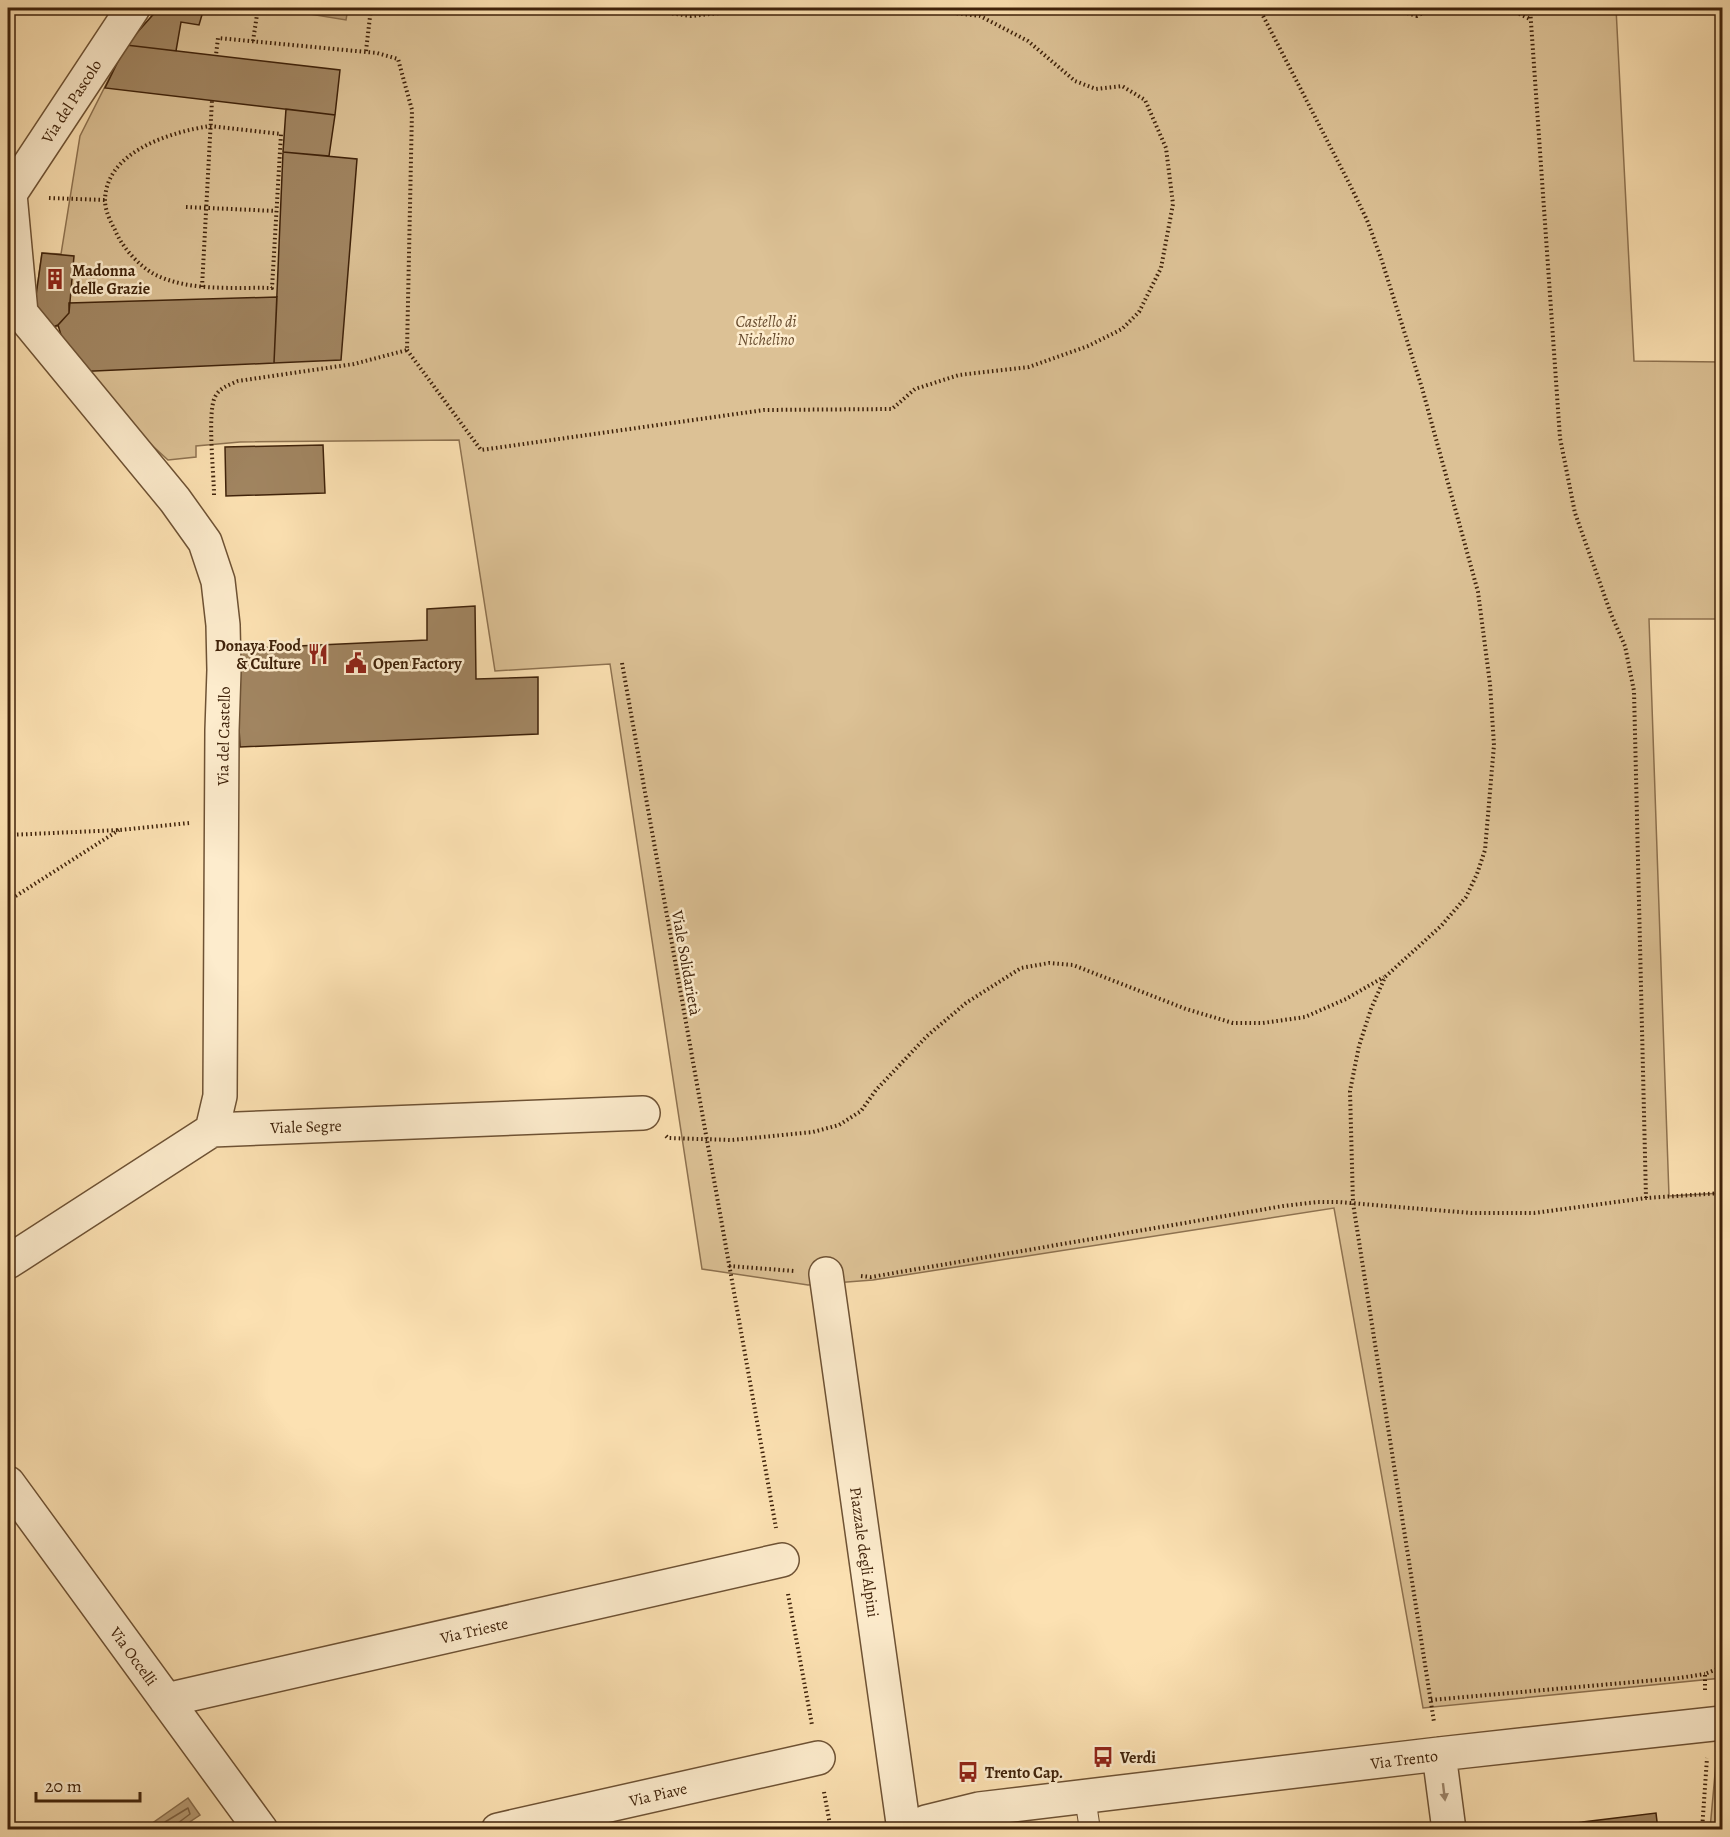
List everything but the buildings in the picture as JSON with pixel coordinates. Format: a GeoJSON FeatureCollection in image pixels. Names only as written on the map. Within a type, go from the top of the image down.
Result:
{"type":"FeatureCollection","features":[{"type":"Feature","properties":{"kind":"street","name":"Via del Pascolo"},"geometry":{"type":"LineString","coordinates":[[9,194],[133,8]]}},
{"type":"Feature","properties":{"kind":"street","name":"Via del Castello"},"geometry":{"type":"LineString","coordinates":[[9,194],[21,313],[175,500],[205,542],[218,582],[223,625],[220,1096],[212,1130]]}},
{"type":"Feature","properties":{"kind":"street","name":"Viale Segre"},"geometry":{"type":"LineString","coordinates":[[212,1130],[649,1126]]}},
{"type":"Feature","properties":{"kind":"street"},"geometry":{"type":"LineString","coordinates":[[8,1262],[212,1130]]}},
{"type":"Feature","properties":{"kind":"street","name":"Piazzale degli Alpini"},"geometry":{"type":"LineString","coordinates":[[826,1274],[906,1830]]}},
{"type":"Feature","properties":{"kind":"street","name":"Via Occelli"},"geometry":{"type":"LineString","coordinates":[[8,1483],[261,1830]]}},
{"type":"Feature","properties":{"kind":"street","name":"Via Trieste"},"geometry":{"type":"LineString","coordinates":[[166,1700],[782,1560]]}},
{"type":"Feature","properties":{"kind":"street","name":"Via Trento"},"geometry":{"type":"LineString","coordinates":[[906,1830],[926,1822],[979,1809],[1722,1723]]}},
{"type":"Feature","properties":{"kind":"street"},"geometry":{"type":"LineString","coordinates":[[1439,1754],[1449,1830]]}},
{"type":"Feature","properties":{"kind":"street","name":"Via Piave"},"geometry":{"type":"LineString","coordinates":[[498,1830],[818,1758]]}},
{"type":"Feature","properties":{"kind":"lane"},"geometry":{"type":"LineString","coordinates":[[1085,1797],[1090,1830]]}},
{"type":"Feature","properties":{"kind":"path"},"geometry":{"type":"LineString","coordinates":[[253,41],[258,8]]}},
{"type":"Feature","properties":{"kind":"path"},"geometry":{"type":"LineString","coordinates":[[366,52],[370,8]]}},
{"type":"Feature","properties":{"kind":"path"},"geometry":{"type":"LineString","coordinates":[[446,8],[465,12],[506,12],[526,8]]}},
{"type":"Feature","properties":{"kind":"path"},"geometry":{"type":"LineString","coordinates":[[632,8],[691,16],[769,8]]}},
{"type":"Feature","properties":{"kind":"path"},"geometry":{"type":"LineString","coordinates":[[216,55],[218,38],[378,53],[398,59],[412,110],[407,350],[481,450],[764,410],[892,409],[915,389],[959,375],[1029,367],[1088,346],[1122,329],[1139,312],[1161,268],[1173,204],[1166,148],[1145,100],[1122,86],[1096,90],[1075,81],[1028,41],[980,16],[910,8]]}},
{"type":"Feature","properties":{"kind":"path"},"geometry":{"type":"LineString","coordinates":[[649,1126],[668,1138],[732,1140],[801,1133],[839,1125],[861,1111],[876,1090],[927,1036],[966,1003],[1021,968],[1049,963],[1073,965],[1186,1009],[1233,1023],[1263,1023],[1305,1017],[1346,999],[1385,977],[1441,926],[1466,897],[1478,874],[1485,849],[1494,745],[1490,684],[1478,592],[1422,388],[1381,258],[1349,183],[1259,8]]}},
{"type":"Feature","properties":{"kind":"path"},"geometry":{"type":"LineString","coordinates":[[1390,8],[1417,16],[1433,8]]}},
{"type":"Feature","properties":{"kind":"path"},"geometry":{"type":"LineString","coordinates":[[1507,8],[1531,19]]}},
{"type":"Feature","properties":{"kind":"path"},"geometry":{"type":"LineString","coordinates":[[1530,8],[1560,438],[1575,513],[1611,614],[1625,646],[1634,691],[1646,1198]]}},
{"type":"Feature","properties":{"kind":"path"},"geometry":{"type":"LineString","coordinates":[[202,287],[212,100]]}},
{"type":"Feature","properties":{"kind":"path"},"geometry":{"type":"LineString","coordinates":[[210,126],[281,134],[272,288],[202,287],[179,283],[153,274],[132,256],[118,237],[108,217],[105,200],[109,181],[124,161],[147,143],[191,129],[210,126]]}},
{"type":"Feature","properties":{"kind":"path"},"geometry":{"type":"LineString","coordinates":[[9,194],[105,200]]}},
{"type":"Feature","properties":{"kind":"path"},"geometry":{"type":"LineString","coordinates":[[186,207],[276,211]]}},
{"type":"Feature","properties":{"kind":"path"},"geometry":{"type":"LineString","coordinates":[[205,542],[214,517],[211,413],[215,396],[224,387],[237,381],[354,364],[407,350]]}},
{"type":"Feature","properties":{"kind":"path","name":"Viale Solidarietà"},"geometry":{"type":"LineString","coordinates":[[622,663],[729,1266]]}},
{"type":"Feature","properties":{"kind":"path"},"geometry":{"type":"LineString","coordinates":[[8,835],[120,830],[221,820]]}},
{"type":"Feature","properties":{"kind":"path"},"geometry":{"type":"LineString","coordinates":[[8,901],[120,830]]}},
{"type":"Feature","properties":{"kind":"path"},"geometry":{"type":"LineString","coordinates":[[1385,977],[1371,1009],[1359,1046],[1350,1091],[1353,1203],[1439,1754]]}},
{"type":"Feature","properties":{"kind":"path"},"geometry":{"type":"LineString","coordinates":[[649,1126],[668,1138]]}},
{"type":"Feature","properties":{"kind":"path"},"geometry":{"type":"LineString","coordinates":[[871,1277],[1283,1206],[1318,1202],[1471,1213],[1534,1213],[1646,1198],[1722,1193]]}},
{"type":"Feature","properties":{"kind":"path"},"geometry":{"type":"LineString","coordinates":[[1431,1700],[1705,1674]]}},
{"type":"Feature","properties":{"kind":"path"},"geometry":{"type":"LineString","coordinates":[[1702,1830],[1707,1758]]}},
{"type":"Feature","properties":{"kind":"green space","name":"Castello di Nichelino"},"geometry":{"type":"Polygon","coordinates":[[[159,8],[1616,8],[1634,361],[1722,362],[1722,619],[1649,619],[1669,1196],[1722,1193],[1722,1678],[1423,1708],[1334,1208],[873,1280],[808,1285],[702,1269],[610,664],[495,671],[459,440],[240,442],[196,446],[196,457],[168,460],[72,372],[59,326],[48,329],[34,310],[42,253],[61,254],[80,136],[126,45],[159,8]]]}},
{"type":"Feature","properties":{"kind":"green space"},"geometry":{"type":"Polygon","coordinates":[[[1716,1763],[1722,1763],[1722,1829],[1710,1829],[1716,1763]]]}},
{"type":"Feature","properties":{"kind":"water"},"geometry":{"type":"Polygon","coordinates":[[[310,8],[348,8],[346,20],[309,14],[310,8]]]}},
{"type":"Feature","properties":{"kind":"water"},"geometry":{"type":"Polygon","coordinates":[[[188,1798],[200,1815],[179,1829],[159,1829],[154,1822],[188,1798]]]}},
{"type":"Feature","properties":{"kind":"place","name":"Madonna delle Grazie"},"geometry":{"type":"Point","coordinates":[55,279]}},
{"type":"Feature","properties":{"kind":"place","name":"Donaya Food & Culture"},"geometry":{"type":"Point","coordinates":[318,654]}},
{"type":"Feature","properties":{"kind":"place","name":"Open Factory"},"geometry":{"type":"Point","coordinates":[356,663]}},
{"type":"Feature","properties":{"kind":"place","name":"Verdi"},"geometry":{"type":"Point","coordinates":[1103,1757]}},
{"type":"Feature","properties":{"kind":"place","name":"Trento Cap."},"geometry":{"type":"Point","coordinates":[968,1772]}}]}
